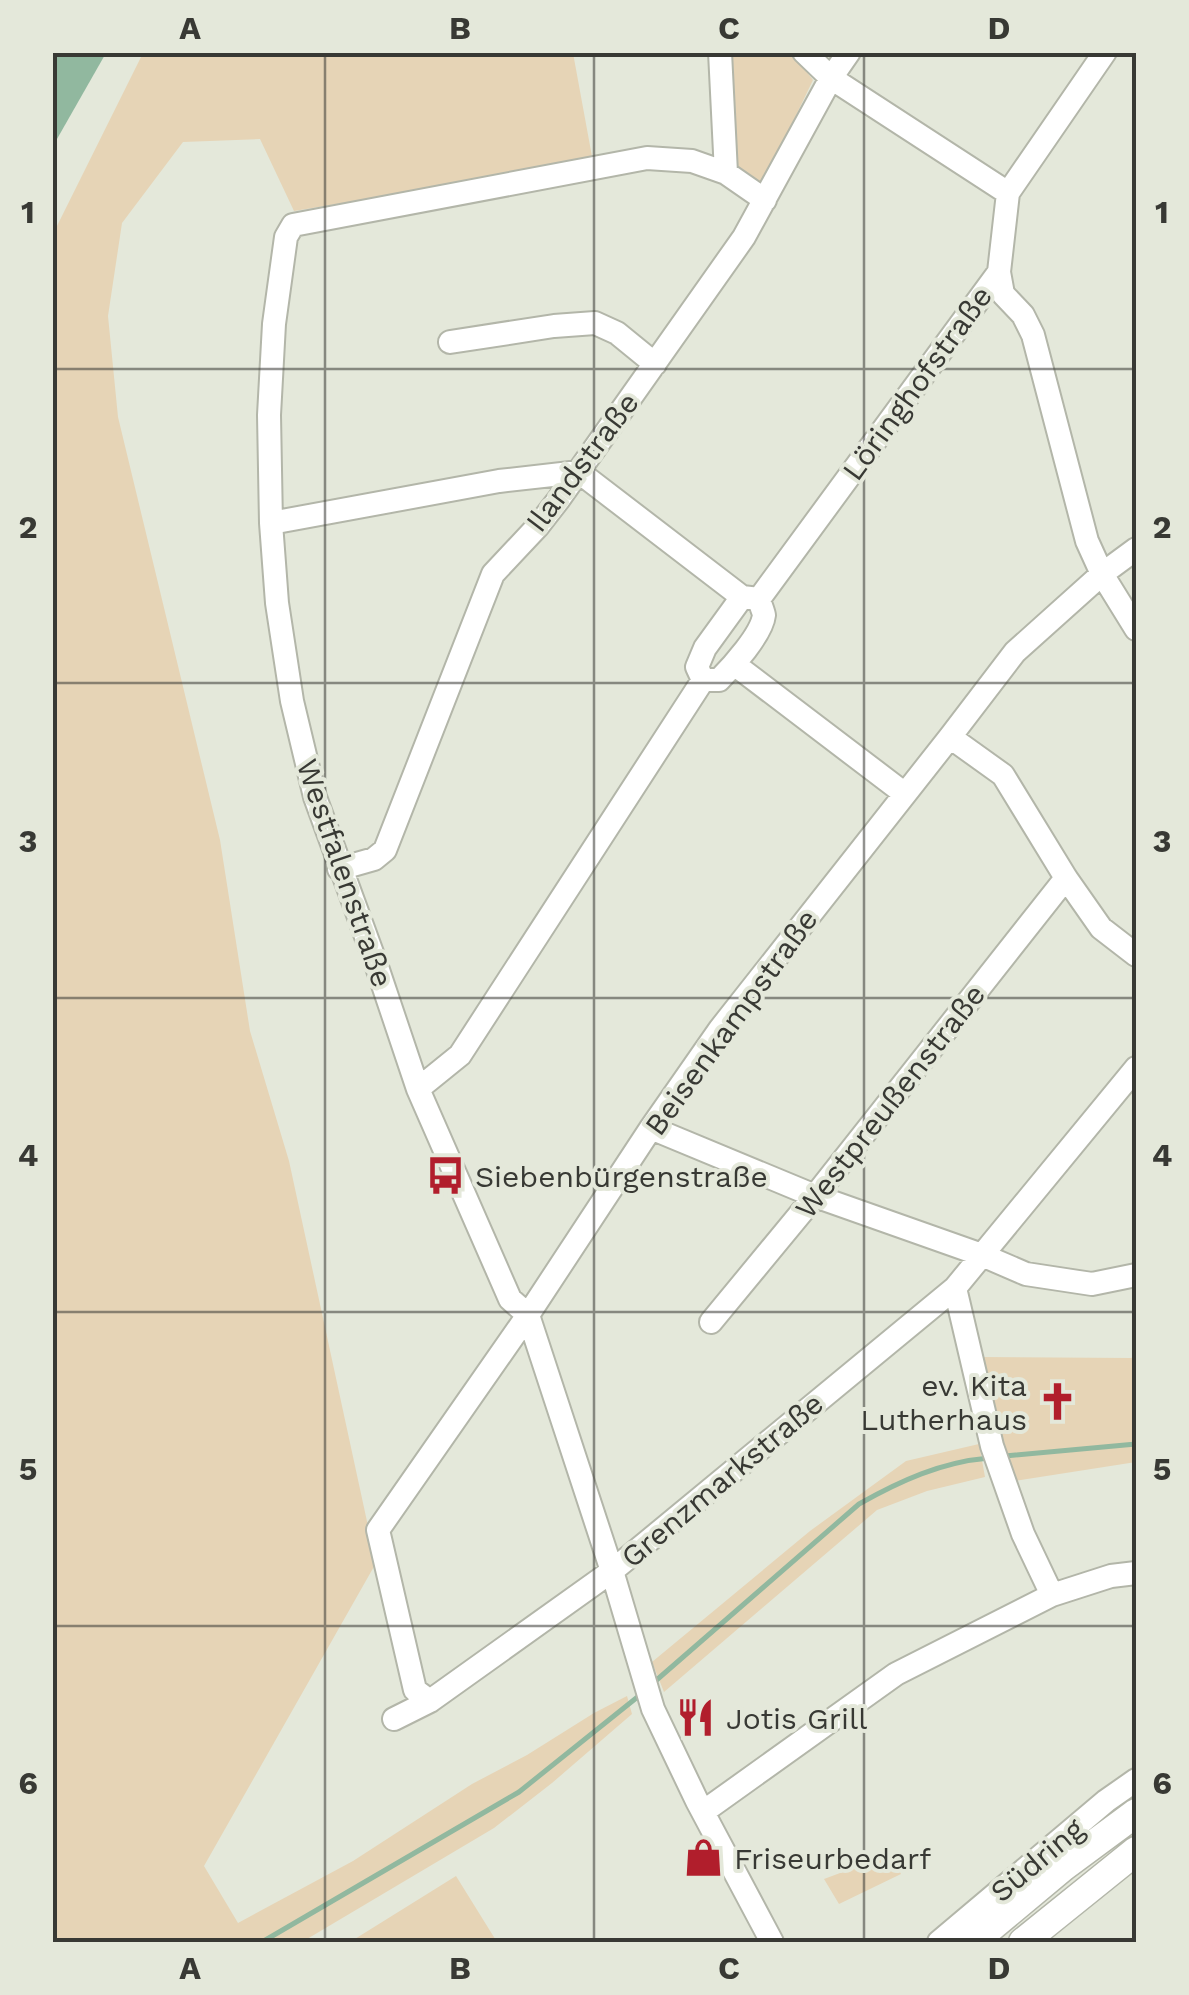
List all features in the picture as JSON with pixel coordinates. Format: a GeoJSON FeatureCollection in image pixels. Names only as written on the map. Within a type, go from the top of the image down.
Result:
{"type":"FeatureCollection","features":[{"type":"Feature","properties":{"kind":"main road","name":"Südring"},"geometry":{"type":"LineString","coordinates":[[973,1942],[1064,1866],[1136,1813]]}},
{"type":"Feature","properties":{"kind":"main road","name":"Südring"},"geometry":{"type":"LineString","coordinates":[[1023,1942],[1136,1851]]}},
{"type":"Feature","properties":{"kind":"street"},"geometry":{"type":"LineString","coordinates":[[720,52],[726,173],[764,200]]}},
{"type":"Feature","properties":{"kind":"street"},"geometry":{"type":"LineString","coordinates":[[804,52],[831,78],[1008,194]]}},
{"type":"Feature","properties":{"kind":"street","name":"Ilandstraße"},"geometry":{"type":"LineString","coordinates":[[339,868],[374,859],[385,850],[493,574],[538,526],[579,472],[744,237],[849,52]]}},
{"type":"Feature","properties":{"kind":"street","name":"Löringhofstraße"},"geometry":{"type":"LineString","coordinates":[[704,680],[696,667],[705,648],[750,598],[999,272],[1008,194],[1105,52]]}},
{"type":"Feature","properties":{"kind":"street","name":"Westfalenstraße"},"geometry":{"type":"LineString","coordinates":[[528,1315],[510,1299],[418,1089],[315,797],[292,702],[277,603],[269,415],[274,324],[286,238],[293,225],[647,158],[692,161],[726,173]]}},
{"type":"Feature","properties":{"kind":"street"},"geometry":{"type":"LineString","coordinates":[[999,272],[1003,294],[1022,314],[1033,336],[1087,541],[1136,629]]}},
{"type":"Feature","properties":{"kind":"street"},"geometry":{"type":"LineString","coordinates":[[450,342],[595,323],[617,333],[655,364]]}},
{"type":"Feature","properties":{"kind":"street"},"geometry":{"type":"LineString","coordinates":[[271,522],[499,480],[579,472],[750,598]]}},
{"type":"Feature","properties":{"kind":"street","name":"Beisenkampstraße"},"geometry":{"type":"LineString","coordinates":[[528,1315],[720,1029],[1014,652],[1136,549]]}},
{"type":"Feature","properties":{"kind":"street","name":"Löringhofstraße"},"geometry":{"type":"LineString","coordinates":[[704,680],[720,680],[758,630],[764,614],[750,598]]}},
{"type":"Feature","properties":{"kind":"street"},"geometry":{"type":"LineString","coordinates":[[734,664],[905,794]]}},
{"type":"Feature","properties":{"kind":"street","name":"Löringhofstraße"},"geometry":{"type":"LineString","coordinates":[[418,1089],[460,1055],[704,680]]}},
{"type":"Feature","properties":{"kind":"street"},"geometry":{"type":"LineString","coordinates":[[950,737],[1004,775],[1101,928],[1136,956]]}},
{"type":"Feature","properties":{"kind":"street","name":"Westpreußenstraße"},"geometry":{"type":"LineString","coordinates":[[711,1322],[1066,878]]}},
{"type":"Feature","properties":{"kind":"street","name":"Grenzmarkstraße"},"geometry":{"type":"LineString","coordinates":[[394,1719],[430,1700],[612,1571],[955,1288],[1136,1068]]}},
{"type":"Feature","properties":{"kind":"street"},"geometry":{"type":"LineString","coordinates":[[652,1128],[815,1196],[1026,1274],[1092,1284],[1136,1275]]}},
{"type":"Feature","properties":{"kind":"street"},"geometry":{"type":"LineString","coordinates":[[955,1288],[991,1444],[1023,1534],[1052,1595]]}},
{"type":"Feature","properties":{"kind":"street"},"geometry":{"type":"LineString","coordinates":[[528,1315],[612,1571],[652,1709],[772,1942]]}},
{"type":"Feature","properties":{"kind":"street"},"geometry":{"type":"LineString","coordinates":[[430,1700],[415,1690],[378,1530],[528,1315]]}},
{"type":"Feature","properties":{"kind":"street"},"geometry":{"type":"LineString","coordinates":[[703,1812],[896,1674],[1052,1595],[1136,1572]]}},
{"type":"Feature","properties":{"kind":"street","name":"Südring"},"geometry":{"type":"LineString","coordinates":[[939,1942],[1136,1780]]}},
{"type":"Feature","properties":{"kind":"shaded area"},"geometry":{"type":"Polygon","coordinates":[[[52,53],[106,53],[53,146],[52,53]]]}},
{"type":"Feature","properties":{"kind":"shaded area"},"geometry":{"type":"Polygon","coordinates":[[[143,53],[573,53],[593,162],[294,211],[260,139],[183,142],[122,223],[108,316],[118,417],[220,840],[250,1031],[289,1161],[376,1563],[204,1866],[238,1923],[353,1861],[472,1784],[594,1713],[627,1696],[632,1714],[494,1828],[302,1942],[53,1942],[52,236],[143,53]]]}},
{"type":"Feature","properties":{"kind":"shaded area"},"geometry":{"type":"Polygon","coordinates":[[[729,53],[792,53],[813,80],[762,186],[738,171],[729,53]]]}},
{"type":"Feature","properties":{"kind":"shaded area"},"geometry":{"type":"Polygon","coordinates":[[[1136,1356],[1136,1462],[1014,1481],[979,1357],[1136,1356]]]}},
{"type":"Feature","properties":{"kind":"shaded area"},"geometry":{"type":"Polygon","coordinates":[[[979,1444],[985,1477],[927,1491],[877,1510],[664,1692],[652,1662],[810,1531],[906,1461],[979,1444]]]}},
{"type":"Feature","properties":{"kind":"shaded area"},"geometry":{"type":"Polygon","coordinates":[[[891,1854],[901,1874],[839,1904],[824,1879],[891,1854]]]}},
{"type":"Feature","properties":{"kind":"shaded area"},"geometry":{"type":"Polygon","coordinates":[[[456,1876],[497,1942],[350,1942],[456,1876]]]}},
{"type":"Feature","properties":{"kind":"waterway"},"geometry":{"type":"LineString","coordinates":[[1005,1456],[1136,1444]]}},
{"type":"Feature","properties":{"kind":"waterway"},"geometry":{"type":"LineString","coordinates":[[652,1684],[859,1504],[921,1474],[989,1458]]}},
{"type":"Feature","properties":{"kind":"waterway"},"geometry":{"type":"LineString","coordinates":[[262,1942],[519,1792],[640,1695]]}},
{"type":"Feature","properties":{"kind":"place","name":"Siebenbürgenstraße"},"geometry":{"type":"Point","coordinates":[445,1176]}},
{"type":"Feature","properties":{"kind":"place","name":"ev. Kita Lutherhaus"},"geometry":{"type":"Point","coordinates":[1057,1402]}},
{"type":"Feature","properties":{"kind":"place","name":"Jotis Grill"},"geometry":{"type":"Point","coordinates":[696,1718]}},
{"type":"Feature","properties":{"kind":"place","name":"Friseurbedarf"},"geometry":{"type":"Point","coordinates":[704,1858]}}]}
